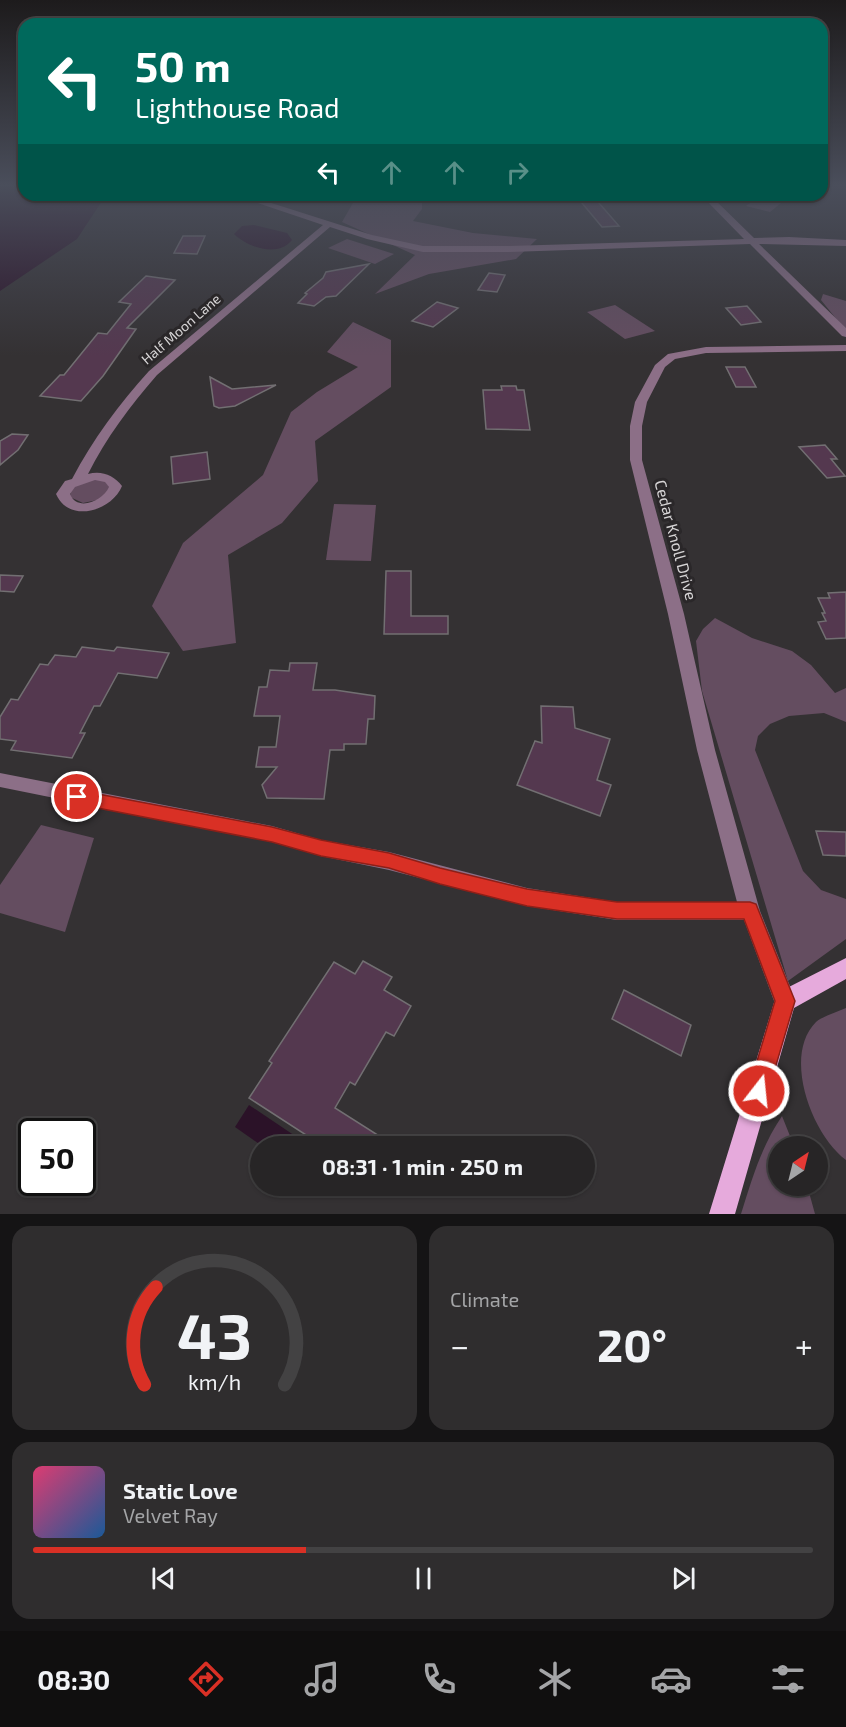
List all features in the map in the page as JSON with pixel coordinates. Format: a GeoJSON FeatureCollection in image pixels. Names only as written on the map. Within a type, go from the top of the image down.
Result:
{"type":"FeatureCollection","features":[{"type":"Feature","properties":{"kind":"main road"},"geometry":{"type":"LineString","coordinates":[[722,1214],[785,1001],[846,968]]}},
{"type":"Feature","properties":{"kind":"street","name":"Half Moon Lane"},"geometry":{"type":"LineString","coordinates":[[78,480],[105,431],[134,393],[153,373],[307,243]]}},
{"type":"Feature","properties":{"kind":"street"},"geometry":{"type":"LineString","coordinates":[[392,243],[447,250],[727,243]]}},
{"type":"Feature","properties":{"kind":"street"},"geometry":{"type":"LineString","coordinates":[[753,243],[846,334]]}},
{"type":"Feature","properties":{"kind":"street","name":"Cedar Knoll Drive"},"geometry":{"type":"LineString","coordinates":[[750,910],[706,750],[676,614],[636,460],[636,426],[640,402],[660,366],[672,356],[706,350],[846,348]]}},
{"type":"Feature","properties":{"kind":"street"},"geometry":{"type":"LineString","coordinates":[[0,780],[272,834],[321,848],[389,861],[527,897],[617,910],[750,910],[785,1001]]}},
{"type":"Feature","properties":{"kind":"shaded area"},"geometry":{"type":"Polygon","coordinates":[[[0,243],[72,243],[0,291],[0,243]]]}},
{"type":"Feature","properties":{"kind":"shaded area"},"geometry":{"type":"Polygon","coordinates":[[[247,243],[289,243],[271,249],[263,249],[247,243]]]}},
{"type":"Feature","properties":{"kind":"shaded area"},"geometry":{"type":"Polygon","coordinates":[[[339,243],[358,243],[394,254],[375,264],[328,248],[339,243]]]}},
{"type":"Feature","properties":{"kind":"shaded area"},"geometry":{"type":"Polygon","coordinates":[[[388,243],[533,243],[516,259],[429,274],[375,294],[415,255],[388,243]]]}},
{"type":"Feature","properties":{"kind":"shaded area"},"geometry":{"type":"Polygon","coordinates":[[[823,294],[846,301],[846,331],[821,300],[823,294]]]}},
{"type":"Feature","properties":{"kind":"shaded area"},"geometry":{"type":"Polygon","coordinates":[[[615,305],[655,331],[625,339],[587,312],[615,305]]]}},
{"type":"Feature","properties":{"kind":"shaded area"},"geometry":{"type":"Polygon","coordinates":[[[353,322],[391,340],[391,387],[315,441],[318,481],[282,523],[228,555],[236,643],[183,651],[152,606],[183,543],[263,475],[291,412],[317,392],[358,367],[327,352],[353,322]]]}},
{"type":"Feature","properties":{"kind":"shaded area"},"geometry":{"type":"Polygon","coordinates":[[[93,479],[105,481],[110,488],[102,499],[83,503],[70,497],[72,489],[93,479]]]}},
{"type":"Feature","properties":{"kind":"shaded area"},"geometry":{"type":"Polygon","coordinates":[[[334,504],[376,505],[371,561],[326,560],[334,504]]]}},
{"type":"Feature","properties":{"kind":"shaded area"},"geometry":{"type":"Polygon","coordinates":[[[715,618],[752,638],[792,651],[811,665],[835,693],[846,688],[846,722],[824,713],[789,716],[770,724],[758,736],[755,750],[803,871],[821,890],[846,899],[846,939],[788,981],[702,691],[696,641],[703,629],[715,618]]]}},
{"type":"Feature","properties":{"kind":"shaded area"},"geometry":{"type":"Polygon","coordinates":[[[41,825],[94,838],[65,932],[0,913],[0,885],[41,825]]]}},
{"type":"Feature","properties":{"kind":"shaded area"},"geometry":{"type":"Polygon","coordinates":[[[846,1008],[846,1160],[828,1140],[828,1136],[822,1133],[806,1094],[802,1074],[802,1054],[806,1037],[816,1022],[846,1008]]]}},
{"type":"Feature","properties":{"kind":"shaded area"},"geometry":{"type":"Polygon","coordinates":[[[249,1105],[295,1136],[250,1138],[235,1127],[249,1105]]]}},
{"type":"Feature","properties":{"kind":"shaded area"},"geometry":{"type":"Polygon","coordinates":[[[782,1116],[790,1136],[771,1136],[782,1116]]]}},
{"type":"Feature","properties":{"kind":"shaded area"},"geometry":{"type":"Polygon","coordinates":[[[768,1141],[768,1196],[810,1196],[815,1214],[741,1214],[768,1141]]]}},
{"type":"Feature","properties":{"kind":"building"},"geometry":{"type":"Polygon","coordinates":[[[179,243],[202,243],[197,254],[174,253],[179,243]]]}},
{"type":"Feature","properties":{"kind":"building"},"geometry":{"type":"Polygon","coordinates":[[[369,264],[336,296],[326,297],[314,306],[298,303],[326,272],[369,264]]]}},
{"type":"Feature","properties":{"kind":"building"},"geometry":{"type":"Polygon","coordinates":[[[489,273],[505,275],[497,292],[478,290],[489,273]]]}},
{"type":"Feature","properties":{"kind":"building"},"geometry":{"type":"Polygon","coordinates":[[[146,276],[175,280],[127,328],[136,329],[103,376],[81,401],[40,396],[60,375],[64,375],[98,333],[107,334],[131,304],[119,302],[146,276]]]}},
{"type":"Feature","properties":{"kind":"building"},"geometry":{"type":"Polygon","coordinates":[[[437,302],[458,308],[433,327],[412,321],[437,302]]]}},
{"type":"Feature","properties":{"kind":"building"},"geometry":{"type":"Polygon","coordinates":[[[747,306],[761,322],[741,325],[726,308],[747,306]]]}},
{"type":"Feature","properties":{"kind":"building"},"geometry":{"type":"Polygon","coordinates":[[[726,367],[745,367],[756,387],[736,387],[726,367]]]}},
{"type":"Feature","properties":{"kind":"building"},"geometry":{"type":"Polygon","coordinates":[[[210,377],[232,389],[276,385],[235,406],[219,408],[214,406],[210,377]]]}},
{"type":"Feature","properties":{"kind":"building"},"geometry":{"type":"Polygon","coordinates":[[[501,386],[516,386],[517,390],[524,390],[530,430],[486,429],[483,390],[502,390],[501,386]]]}},
{"type":"Feature","properties":{"kind":"building"},"geometry":{"type":"Polygon","coordinates":[[[12,434],[28,435],[18,450],[0,465],[0,441],[12,434]]]}},
{"type":"Feature","properties":{"kind":"building"},"geometry":{"type":"Polygon","coordinates":[[[825,445],[837,459],[831,459],[845,476],[827,478],[799,447],[825,445]]]}},
{"type":"Feature","properties":{"kind":"building"},"geometry":{"type":"Polygon","coordinates":[[[207,452],[210,479],[173,484],[171,457],[207,452]]]}},
{"type":"Feature","properties":{"kind":"building"},"geometry":{"type":"Polygon","coordinates":[[[386,571],[411,571],[411,616],[448,616],[448,634],[384,634],[386,571]]]}},
{"type":"Feature","properties":{"kind":"building"},"geometry":{"type":"Polygon","coordinates":[[[0,575],[23,576],[14,592],[0,591],[0,575]]]}},
{"type":"Feature","properties":{"kind":"building"},"geometry":{"type":"Polygon","coordinates":[[[846,592],[846,638],[826,639],[818,622],[826,621],[818,598],[830,598],[828,593],[846,592]]]}},
{"type":"Feature","properties":{"kind":"building"},"geometry":{"type":"Polygon","coordinates":[[[82,647],[114,651],[117,647],[169,653],[157,678],[118,673],[100,706],[94,706],[80,733],[85,733],[72,758],[11,750],[16,741],[0,739],[0,717],[11,699],[18,700],[40,664],[48,665],[55,655],[76,657],[82,647]]]}},
{"type":"Feature","properties":{"kind":"building"},"geometry":{"type":"Polygon","coordinates":[[[290,663],[317,663],[313,690],[335,690],[375,696],[374,719],[368,719],[366,744],[344,744],[344,750],[330,750],[324,799],[267,798],[262,785],[277,767],[256,767],[259,747],[276,747],[280,716],[254,716],[259,687],[267,687],[270,670],[289,671],[290,663]]]}},
{"type":"Feature","properties":{"kind":"building"},"geometry":{"type":"Polygon","coordinates":[[[541,706],[573,707],[575,728],[610,739],[597,780],[611,785],[600,816],[517,785],[535,741],[542,743],[541,706]]]}},
{"type":"Feature","properties":{"kind":"building"},"geometry":{"type":"Polygon","coordinates":[[[816,831],[846,832],[846,856],[823,855],[816,831]]]}},
{"type":"Feature","properties":{"kind":"building"},"geometry":{"type":"Polygon","coordinates":[[[363,961],[392,977],[384,990],[411,1006],[394,1036],[386,1032],[355,1085],[350,1082],[335,1108],[379,1136],[308,1136],[249,1098],[272,1063],[269,1061],[334,962],[355,974],[363,961]]]}},
{"type":"Feature","properties":{"kind":"building"},"geometry":{"type":"Polygon","coordinates":[[[624,990],[691,1025],[681,1056],[612,1019],[624,990]]]}},
{"type":"Feature","properties":{"kind":"route"},"geometry":{"type":"LineString","coordinates":[[77,797],[272,834],[321,848],[389,861],[527,897],[617,910],[750,910],[785,1001],[759,1091]]}}]}
